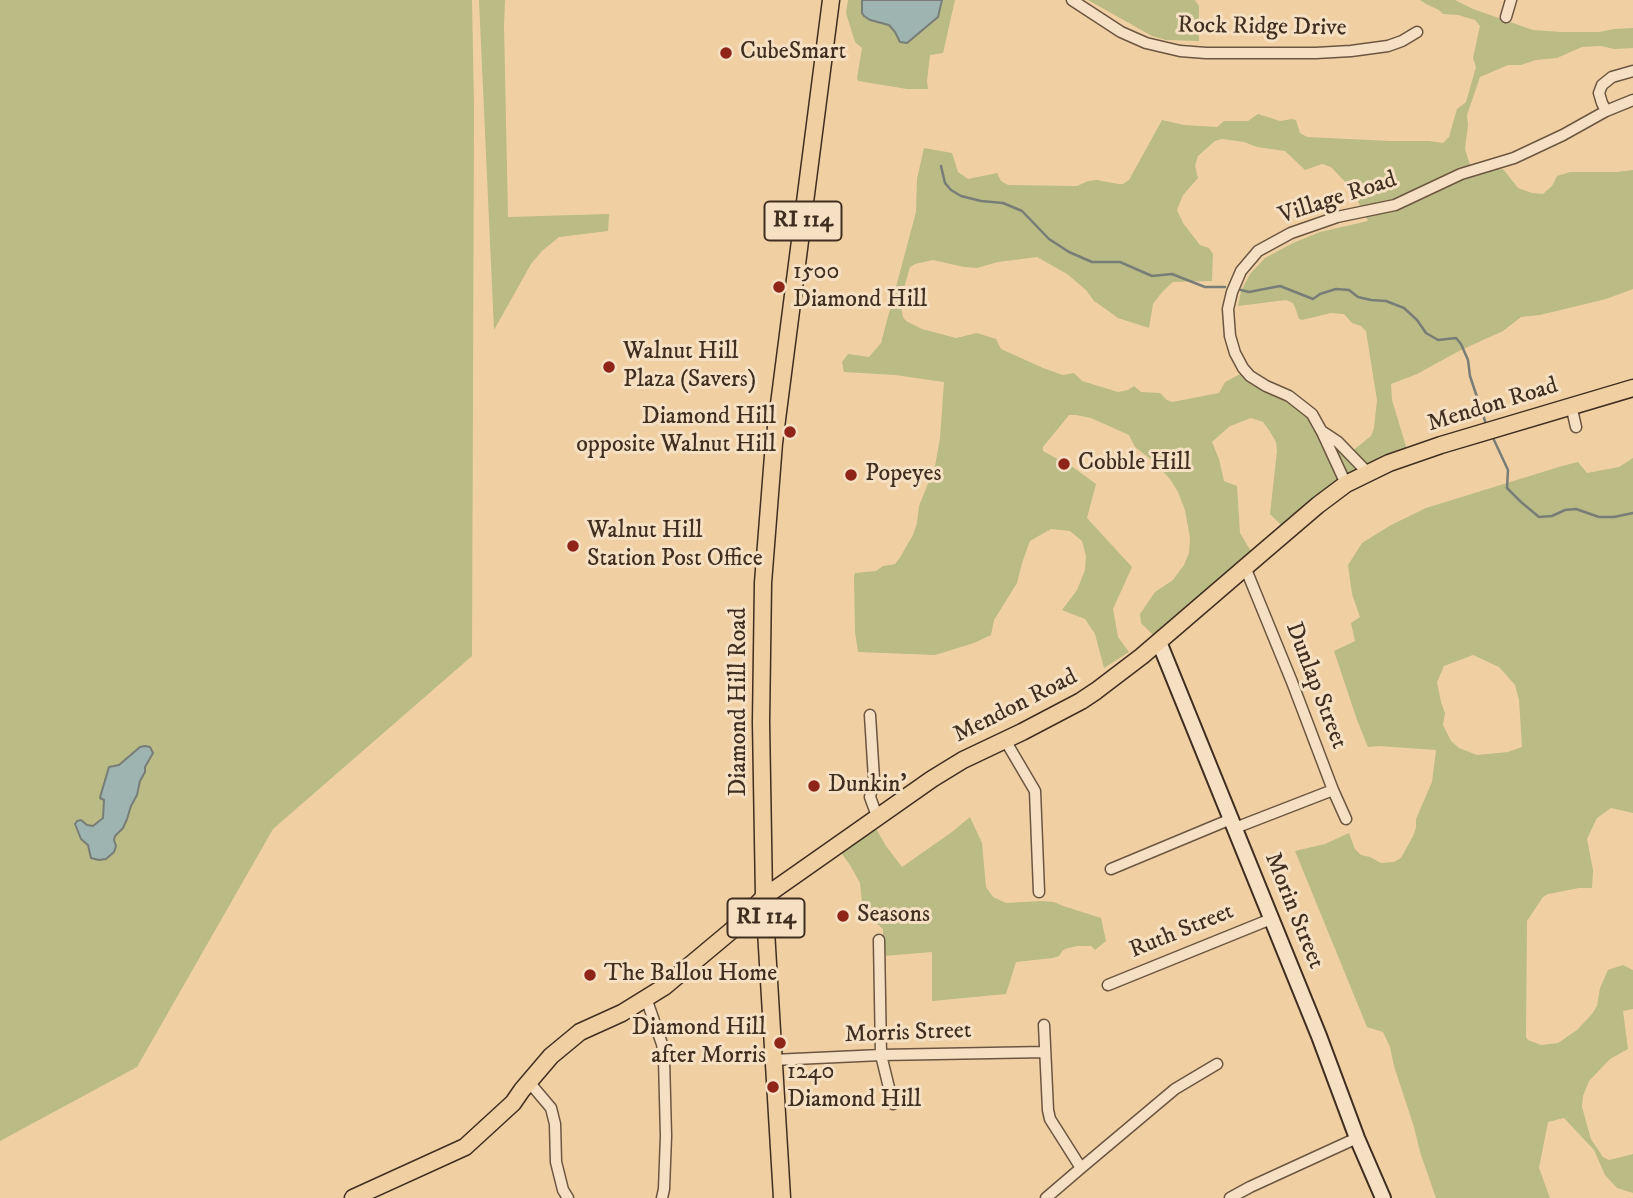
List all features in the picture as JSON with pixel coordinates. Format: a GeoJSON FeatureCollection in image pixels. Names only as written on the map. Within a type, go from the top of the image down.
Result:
{"type":"FeatureCollection","features":[{"type":"Feature","properties":{"kind":"main road","name":"Diamond Hill Road"},"geometry":{"type":"LineString","coordinates":[[782,1198],[764,897],[762,616],[774,443],[831,0]]}},
{"type":"Feature","properties":{"kind":"main road","name":"Mendon Road"},"geometry":{"type":"LineString","coordinates":[[358,1197],[465,1147],[513,1103],[551,1056],[580,1032],[622,1013],[664,987],[731,931],[764,897],[877,816],[962,760],[1081,701],[1118,675],[1346,484],[1368,472],[1440,445],[1633,388]]}},
{"type":"Feature","properties":{"kind":"street","name":"Rock Ridge Drive"},"geometry":{"type":"LineString","coordinates":[[1072,0],[1121,32],[1146,43],[1180,51],[1351,51],[1388,46],[1417,32]]}},
{"type":"Feature","properties":{"kind":"street"},"geometry":{"type":"LineString","coordinates":[[1506,17],[1511,0]]}},
{"type":"Feature","properties":{"kind":"street"},"geometry":{"type":"LineString","coordinates":[[1606,111],[1599,93],[1602,85],[1612,77],[1633,71]]}},
{"type":"Feature","properties":{"kind":"street","name":"Village Road"},"geometry":{"type":"LineString","coordinates":[[1346,484],[1312,414],[1289,396],[1250,376],[1235,353],[1230,336],[1228,309],[1236,279],[1249,261],[1267,245],[1292,233],[1337,217],[1395,205],[1461,174],[1514,158],[1633,100]]}},
{"type":"Feature","properties":{"kind":"street"},"geometry":{"type":"LineString","coordinates":[[1571,405],[1576,427]]}},
{"type":"Feature","properties":{"kind":"street","name":"Village Road"},"geometry":{"type":"LineString","coordinates":[[1322,432],[1338,442],[1368,472]]}},
{"type":"Feature","properties":{"kind":"street","name":"Dunlap Street"},"geometry":{"type":"LineString","coordinates":[[1245,567],[1346,819]]}},
{"type":"Feature","properties":{"kind":"street","name":"Morin Street"},"geometry":{"type":"LineString","coordinates":[[1159,642],[1382,1198]]}},
{"type":"Feature","properties":{"kind":"street"},"geometry":{"type":"LineString","coordinates":[[870,715],[873,779],[870,797],[877,816]]}},
{"type":"Feature","properties":{"kind":"street"},"geometry":{"type":"LineString","coordinates":[[1005,740],[1035,790],[1039,892]]}},
{"type":"Feature","properties":{"kind":"street"},"geometry":{"type":"LineString","coordinates":[[1111,869],[1233,823],[1333,790]]}},
{"type":"Feature","properties":{"kind":"street","name":"Ruth Street"},"geometry":{"type":"LineString","coordinates":[[1108,985],[1271,919]]}},
{"type":"Feature","properties":{"kind":"street"},"geometry":{"type":"LineString","coordinates":[[878,940],[881,1055],[892,1104]]}},
{"type":"Feature","properties":{"kind":"street"},"geometry":{"type":"LineString","coordinates":[[646,998],[662,1044],[664,1059],[666,1136],[662,1198]]}},
{"type":"Feature","properties":{"kind":"street"},"geometry":{"type":"LineString","coordinates":[[1044,1025],[1050,1119],[1081,1168]]}},
{"type":"Feature","properties":{"kind":"street","name":"Morris Street"},"geometry":{"type":"LineString","coordinates":[[773,1060],[1045,1052]]}},
{"type":"Feature","properties":{"kind":"street"},"geometry":{"type":"LineString","coordinates":[[1046,1198],[1175,1089],[1217,1064]]}},
{"type":"Feature","properties":{"kind":"street"},"geometry":{"type":"LineString","coordinates":[[529,1082],[551,1108],[555,1124],[556,1162],[563,1190],[568,1198]]}},
{"type":"Feature","properties":{"kind":"street"},"geometry":{"type":"LineString","coordinates":[[1230,1198],[1357,1138]]}},
{"type":"Feature","properties":{"kind":"street"},"geometry":{"type":"LineString","coordinates":[[1250,1187],[1251,1198]]}},
{"type":"Feature","properties":{"kind":"green space"},"geometry":{"type":"Polygon","coordinates":[[[0,0],[472,0],[474,109],[472,656],[273,829],[137,1067],[0,1141],[0,0]]]}},
{"type":"Feature","properties":{"kind":"green space"},"geometry":{"type":"Polygon","coordinates":[[[479,0],[505,0],[508,217],[609,214],[608,231],[559,237],[542,251],[531,264],[494,330],[479,0]]]}},
{"type":"Feature","properties":{"kind":"green space"},"geometry":{"type":"Polygon","coordinates":[[[848,0],[862,0],[862,13],[889,25],[900,42],[907,43],[937,17],[942,0],[955,0],[943,53],[930,55],[928,89],[907,89],[858,81],[862,48],[855,42],[846,13],[848,0]]]}},
{"type":"Feature","properties":{"kind":"green space"},"geometry":{"type":"Polygon","coordinates":[[[1088,0],[1195,0],[1199,6],[1199,41],[1166,40],[1152,36],[1088,0]]]}},
{"type":"Feature","properties":{"kind":"green space"},"geometry":{"type":"Polygon","coordinates":[[[1420,0],[1455,0],[1533,30],[1599,32],[1633,28],[1633,48],[1582,47],[1557,58],[1508,65],[1480,77],[1467,115],[1465,149],[1475,176],[1499,168],[1504,170],[1518,188],[1532,193],[1543,194],[1552,186],[1557,176],[1570,172],[1633,170],[1633,289],[1606,299],[1521,317],[1503,331],[1391,384],[1392,400],[1408,453],[1287,531],[1270,514],[1276,442],[1263,422],[1251,418],[1230,426],[1212,442],[1224,481],[1237,486],[1240,533],[1255,558],[1159,641],[1141,623],[1140,614],[1155,592],[1173,580],[1189,553],[1190,538],[1185,510],[1178,492],[1153,461],[1135,447],[1129,435],[1091,418],[1069,415],[1043,447],[1043,451],[1096,484],[1087,518],[1132,567],[1113,609],[1118,637],[1129,652],[1104,668],[1095,634],[1085,619],[1062,610],[1077,590],[1085,570],[1086,556],[1082,541],[1070,531],[1051,529],[1030,541],[1017,583],[994,620],[991,635],[935,655],[858,652],[854,576],[855,573],[876,571],[883,566],[895,564],[913,535],[919,506],[935,466],[944,382],[844,372],[842,362],[848,354],[869,357],[881,343],[916,212],[917,179],[924,148],[952,153],[958,172],[968,179],[997,173],[1001,181],[1008,185],[1077,186],[1088,181],[1123,184],[1129,180],[1162,120],[1184,125],[1217,127],[1224,121],[1248,121],[1258,114],[1280,121],[1296,120],[1300,133],[1307,137],[1443,143],[1449,137],[1457,109],[1466,102],[1476,67],[1473,58],[1480,26],[1475,20],[1443,14],[1420,0]],[[1222,139],[1215,141],[1198,156],[1195,166],[1198,178],[1183,195],[1177,210],[1183,223],[1200,245],[1209,248],[1213,254],[1212,281],[1173,282],[1153,304],[1149,328],[1118,318],[1094,301],[1086,290],[1067,274],[1037,257],[998,262],[977,268],[933,260],[915,264],[910,267],[900,302],[903,317],[922,329],[956,338],[977,333],[996,339],[1001,349],[1063,375],[1074,373],[1082,381],[1118,392],[1134,386],[1141,392],[1160,393],[1172,402],[1219,393],[1225,382],[1246,371],[1313,417],[1351,452],[1371,436],[1374,428],[1377,400],[1366,331],[1352,323],[1344,314],[1331,313],[1299,319],[1293,303],[1286,300],[1238,306],[1241,291],[1250,274],[1265,258],[1320,232],[1368,221],[1351,188],[1331,167],[1322,164],[1305,170],[1285,151],[1222,139]]]}},
{"type":"Feature","properties":{"kind":"green space"},"geometry":{"type":"Polygon","coordinates":[[[1633,458],[1633,813],[1611,808],[1597,818],[1587,839],[1593,870],[1592,888],[1548,894],[1543,897],[1527,921],[1526,1037],[1541,1045],[1558,1043],[1577,1030],[1592,1014],[1608,970],[1623,965],[1633,970],[1633,1009],[1623,1011],[1628,1049],[1610,1059],[1589,1081],[1582,1107],[1591,1139],[1603,1157],[1609,1160],[1633,1154],[1633,1193],[1617,1188],[1605,1175],[1594,1150],[1564,1118],[1548,1122],[1539,1168],[1550,1198],[1436,1198],[1390,1047],[1383,1032],[1367,1027],[1295,851],[1325,844],[1349,833],[1355,849],[1361,855],[1381,863],[1394,862],[1401,858],[1413,836],[1416,819],[1432,782],[1436,750],[1368,747],[1357,720],[1334,651],[1355,641],[1351,623],[1360,617],[1352,594],[1348,565],[1362,543],[1426,508],[1578,462],[1587,473],[1619,467],[1633,458]],[[1473,655],[1444,666],[1437,682],[1445,713],[1443,725],[1451,741],[1459,748],[1477,755],[1508,752],[1522,747],[1519,700],[1515,685],[1499,667],[1473,655]]]}},
{"type":"Feature","properties":{"kind":"green space"},"geometry":{"type":"Polygon","coordinates":[[[970,817],[982,843],[986,887],[993,897],[1006,903],[1054,902],[1101,918],[1106,941],[1095,950],[1091,946],[1077,946],[1063,950],[1059,956],[1053,958],[1016,962],[1006,994],[932,1001],[932,952],[883,956],[883,929],[865,913],[860,883],[837,847],[874,825],[902,867],[970,817]]]}},
{"type":"Feature","properties":{"kind":"water"},"geometry":{"type":"Polygon","coordinates":[[[862,0],[942,0],[938,17],[907,43],[900,42],[889,25],[864,16],[862,0]]]}},
{"type":"Feature","properties":{"kind":"water"},"geometry":{"type":"Polygon","coordinates":[[[140,747],[150,747],[153,753],[145,767],[123,828],[115,836],[114,852],[106,859],[91,858],[88,845],[81,839],[75,824],[81,820],[93,826],[103,818],[104,800],[100,798],[109,767],[119,765],[140,747]]]}},
{"type":"Feature","properties":{"kind":"waterway"},"geometry":{"type":"LineString","coordinates":[[941,166],[945,183],[951,190],[961,196],[1003,203],[1022,211],[1049,239],[1092,262],[1120,262],[1152,276],[1172,274],[1205,287],[1225,287]]}},
{"type":"Feature","properties":{"kind":"waterway"},"geometry":{"type":"LineString","coordinates":[[1241,290],[1249,292],[1280,286],[1313,299],[1336,289],[1349,290],[1358,297],[1386,301],[1404,308],[1426,333],[1438,340],[1456,338],[1461,344],[1486,424]]}},
{"type":"Feature","properties":{"kind":"waterway"},"geometry":{"type":"LineString","coordinates":[[1494,440],[1508,470],[1507,488],[1539,517],[1576,509],[1599,517],[1633,513]]}},
{"type":"Feature","properties":{"kind":"place","name":"CubeSmart"},"geometry":{"type":"Point","coordinates":[726,53]}},
{"type":"Feature","properties":{"kind":"place","name":"1500 Diamond Hill"},"geometry":{"type":"Point","coordinates":[779,287]}},
{"type":"Feature","properties":{"kind":"place","name":"Walnut Hill Plaza (Savers)"},"geometry":{"type":"Point","coordinates":[609,367]}},
{"type":"Feature","properties":{"kind":"place","name":"Diamond Hill opposite Walnut Hill"},"geometry":{"type":"Point","coordinates":[790,432]}},
{"type":"Feature","properties":{"kind":"place","name":"Cobble Hill"},"geometry":{"type":"Point","coordinates":[1064,464]}},
{"type":"Feature","properties":{"kind":"place","name":"Popeyes"},"geometry":{"type":"Point","coordinates":[851,475]}},
{"type":"Feature","properties":{"kind":"place","name":"Walnut Hill Station Post Office"},"geometry":{"type":"Point","coordinates":[573,546]}},
{"type":"Feature","properties":{"kind":"place","name":"Dunkin'"},"geometry":{"type":"Point","coordinates":[814,786]}},
{"type":"Feature","properties":{"kind":"place","name":"Seasons"},"geometry":{"type":"Point","coordinates":[843,916]}},
{"type":"Feature","properties":{"kind":"place","name":"The Ballou Home"},"geometry":{"type":"Point","coordinates":[590,975]}},
{"type":"Feature","properties":{"kind":"place","name":"Diamond Hill after Morris"},"geometry":{"type":"Point","coordinates":[780,1043]}},
{"type":"Feature","properties":{"kind":"place","name":"1240 Diamond Hill"},"geometry":{"type":"Point","coordinates":[773,1087]}}]}
